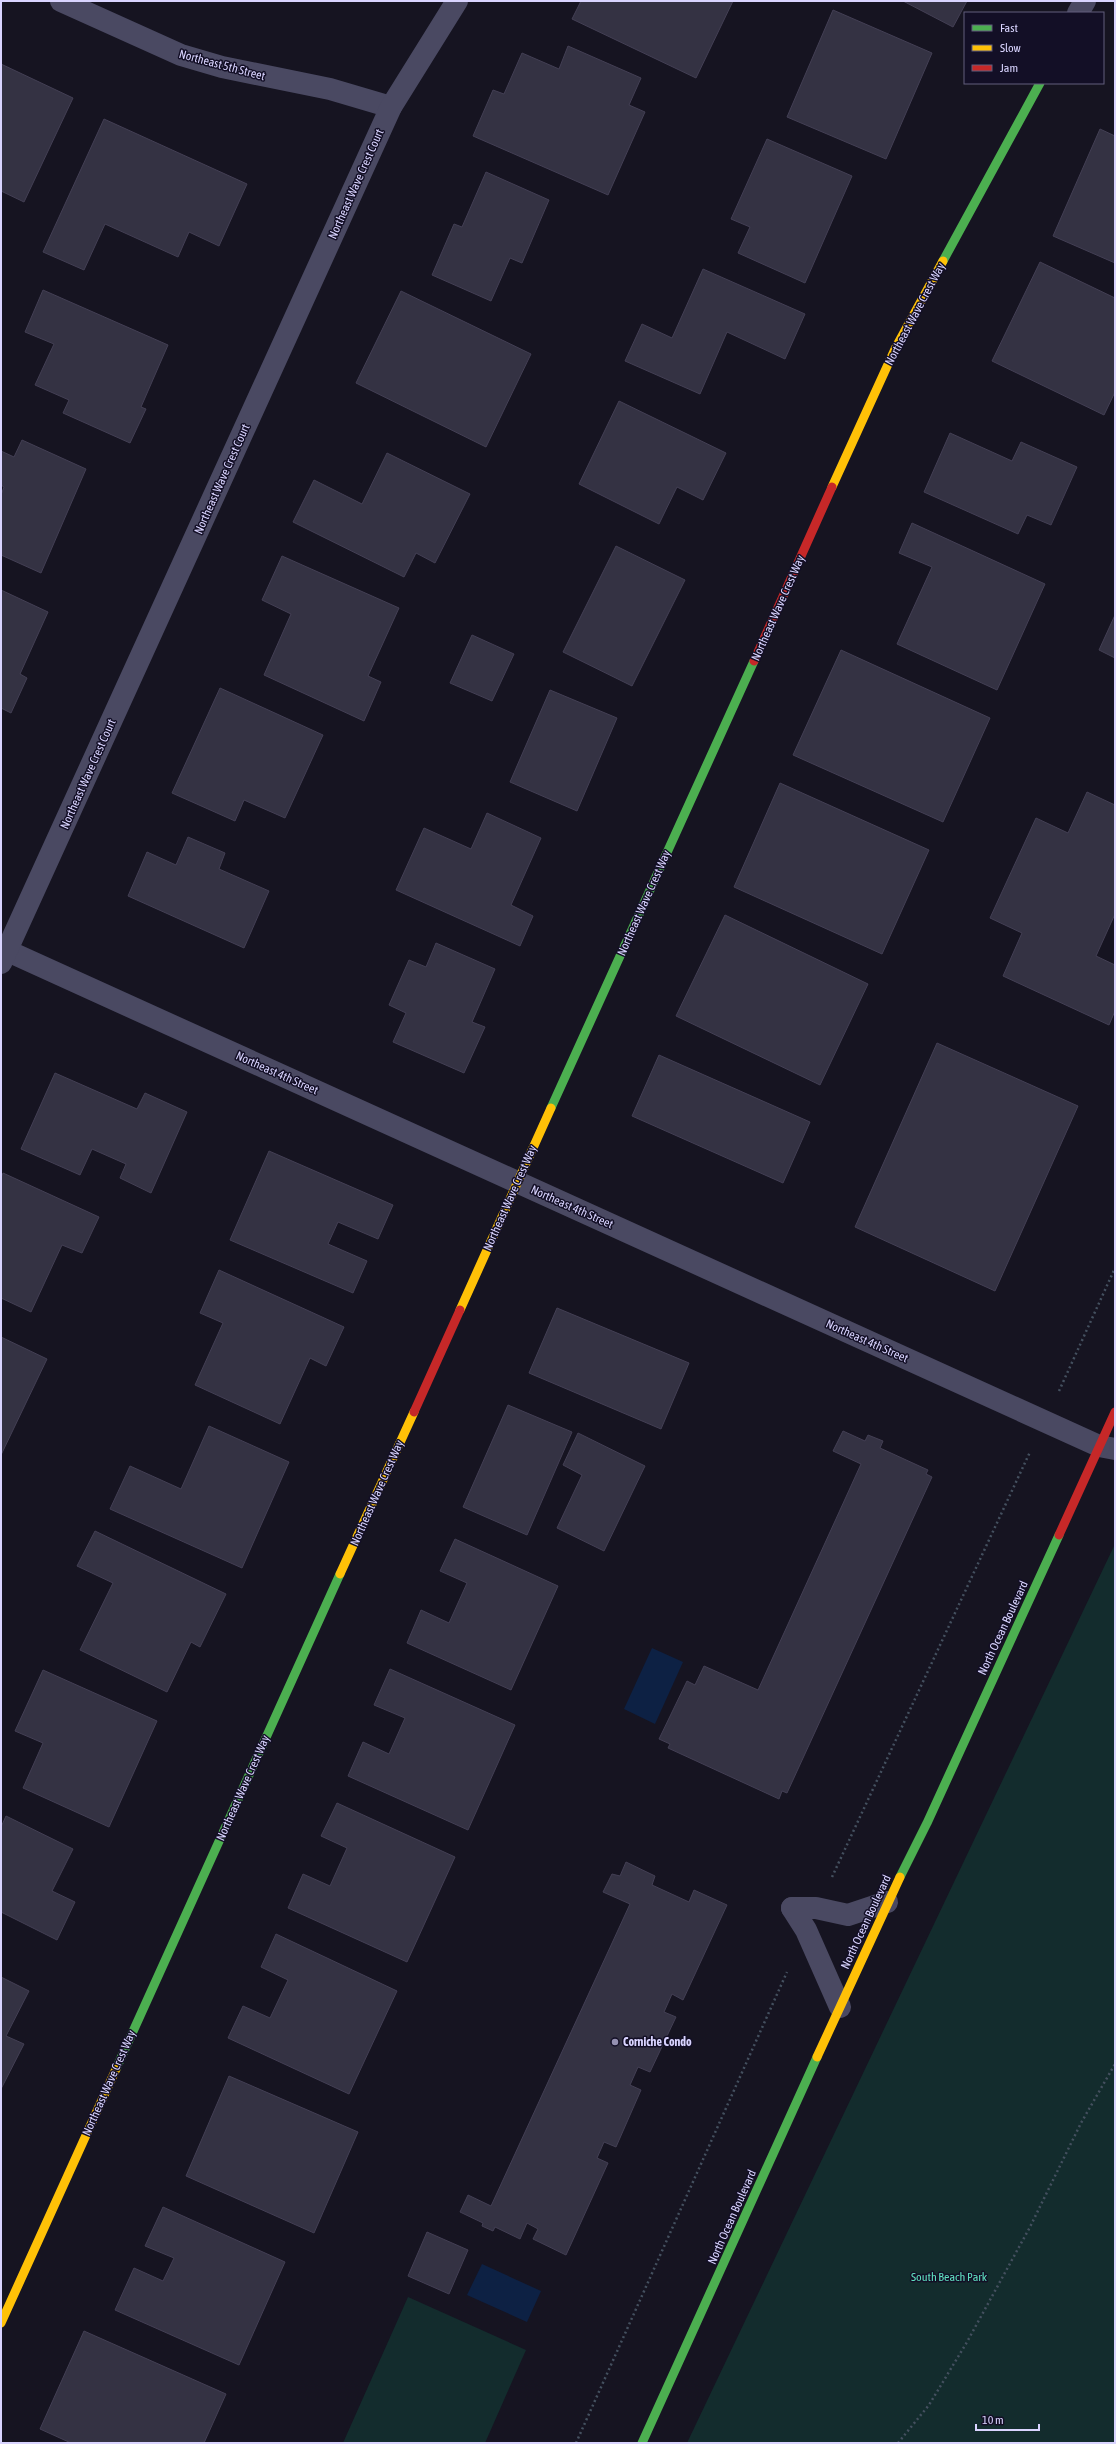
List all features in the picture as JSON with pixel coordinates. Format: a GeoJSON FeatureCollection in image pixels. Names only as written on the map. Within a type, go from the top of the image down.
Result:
{"type":"FeatureCollection","features":[{"type":"Feature","properties":{"kind":"street","name":"Northeast 5th Street"},"geometry":{"type":"LineString","coordinates":[[61,1],[181,55],[222,67],[330,89],[391,107]]}},
{"type":"Feature","properties":{"kind":"street","name":"Northeast Wave Crest Court"},"geometry":{"type":"LineString","coordinates":[[3,955],[391,107],[457,1]]}},
{"type":"Feature","properties":{"kind":"street"},"geometry":{"type":"LineString","coordinates":[[1079,12],[1085,1]]}},
{"type":"Feature","properties":{"kind":"street","name":"Northeast Wave Crest Way"},"geometry":{"type":"LineString","coordinates":[[1,2323],[895,349],[1039,84]]}},
{"type":"Feature","properties":{"kind":"street","name":"Northeast 4th Street"},"geometry":{"type":"LineString","coordinates":[[3,955],[517,1182],[1107,1448]]}},
{"type":"Feature","properties":{"kind":"street","name":"North Ocean Boulevard"},"geometry":{"type":"LineString","coordinates":[[642,2443],[887,1902],[927,1823],[1107,1448],[1115,1412]]}},
{"type":"Feature","properties":{"kind":"street"},"geometry":{"type":"LineString","coordinates":[[840,2007],[806,1930],[792,1908],[816,1908],[848,1915],[887,1902]]}},
{"type":"Feature","properties":{"kind":"path"},"geometry":{"type":"LineString","coordinates":[[816,1908],[1045,1421],[1115,1268]]}},
{"type":"Feature","properties":{"kind":"path"},"geometry":{"type":"LineString","coordinates":[[576,2443],[806,1930]]}},
{"type":"Feature","properties":{"kind":"path"},"geometry":{"type":"LineString","coordinates":[[898,2443],[929,2405],[967,2342],[1030,2227],[1081,2123],[1115,2064]]}},
{"type":"Feature","properties":{"kind":"green space","name":"South Beach Park"},"geometry":{"type":"Polygon","coordinates":[[[1115,1544],[1115,2443],[687,2443],[1115,1544]]]}},
{"type":"Feature","properties":{"kind":"green space"},"geometry":{"type":"Polygon","coordinates":[[[408,2297],[526,2350],[485,2443],[343,2443],[408,2297]]]}},
{"type":"Feature","properties":{"kind":"water"},"geometry":{"type":"Polygon","coordinates":[[[652,1648],[683,1662],[655,1724],[624,1709],[652,1648]]]}},
{"type":"Feature","properties":{"kind":"water"},"geometry":{"type":"Polygon","coordinates":[[[482,2264],[541,2291],[527,2322],[467,2295],[482,2264]]]}},
{"type":"Feature","properties":{"kind":"building"},"geometry":{"type":"Polygon","coordinates":[[[581,1],[733,1],[696,78],[572,19],[581,1]]]}},
{"type":"Feature","properties":{"kind":"building"},"geometry":{"type":"Polygon","coordinates":[[[903,1],[967,1],[953,27],[903,1]]]}},
{"type":"Feature","properties":{"kind":"building"},"geometry":{"type":"Polygon","coordinates":[[[833,10],[932,53],[886,159],[787,117],[833,10]]]}},
{"type":"Feature","properties":{"kind":"building"},"geometry":{"type":"Polygon","coordinates":[[[568,46],[641,78],[629,105],[645,112],[608,195],[473,136],[493,90],[504,94],[522,53],[559,69],[568,46]]]}},
{"type":"Feature","properties":{"kind":"building"},"geometry":{"type":"Polygon","coordinates":[[[1,64],[73,98],[24,202],[1,191],[1,64]]]}},
{"type":"Feature","properties":{"kind":"building"},"geometry":{"type":"Polygon","coordinates":[[[104,119],[247,184],[219,246],[189,232],[178,257],[105,224],[84,270],[43,252],[104,119]]]}},
{"type":"Feature","properties":{"kind":"building"},"geometry":{"type":"Polygon","coordinates":[[[1100,129],[1115,136],[1115,263],[1053,236],[1100,129]]]}},
{"type":"Feature","properties":{"kind":"building"},"geometry":{"type":"Polygon","coordinates":[[[767,139],[852,176],[805,283],[738,253],[750,227],[731,219],[767,139]]]}},
{"type":"Feature","properties":{"kind":"building"},"geometry":{"type":"Polygon","coordinates":[[[486,172],[549,200],[522,263],[510,258],[491,301],[432,275],[454,224],[462,227],[486,172]]]}},
{"type":"Feature","properties":{"kind":"building"},"geometry":{"type":"Polygon","coordinates":[[[1040,262],[1115,298],[1115,392],[1104,415],[992,361],[1040,262]]]}},
{"type":"Feature","properties":{"kind":"building"},"geometry":{"type":"Polygon","coordinates":[[[703,269],[805,314],[785,359],[727,332],[700,394],[625,361],[642,324],[672,338],[703,269]]]}},
{"type":"Feature","properties":{"kind":"building"},"geometry":{"type":"Polygon","coordinates":[[[43,290],[168,345],[141,407],[146,409],[130,443],[63,413],[69,400],[35,385],[54,344],[25,332],[43,290]]]}},
{"type":"Feature","properties":{"kind":"building"},"geometry":{"type":"Polygon","coordinates":[[[401,291],[531,354],[486,447],[356,383],[401,291]]]}},
{"type":"Feature","properties":{"kind":"building"},"geometry":{"type":"Polygon","coordinates":[[[619,401],[726,453],[703,500],[677,487],[659,524],[579,484],[619,401]]]}},
{"type":"Feature","properties":{"kind":"building"},"geometry":{"type":"Polygon","coordinates":[[[950,433],[1012,461],[1021,442],[1077,467],[1051,525],[1027,515],[1018,534],[924,492],[950,433]]]}},
{"type":"Feature","properties":{"kind":"building"},"geometry":{"type":"Polygon","coordinates":[[[22,440],[86,469],[41,573],[1,555],[1,495],[4,487],[1,485],[1,451],[14,457],[22,440]]]}},
{"type":"Feature","properties":{"kind":"building"},"geometry":{"type":"Polygon","coordinates":[[[387,453],[470,494],[435,563],[416,553],[404,577],[293,522],[314,480],[362,504],[387,453]]]}},
{"type":"Feature","properties":{"kind":"building"},"geometry":{"type":"Polygon","coordinates":[[[912,523],[1045,584],[997,690],[897,644],[932,567],[899,553],[912,523]]]}},
{"type":"Feature","properties":{"kind":"building"},"geometry":{"type":"Polygon","coordinates":[[[616,546],[685,580],[632,686],[563,652],[616,546]]]}},
{"type":"Feature","properties":{"kind":"building"},"geometry":{"type":"Polygon","coordinates":[[[282,556],[399,608],[368,676],[381,682],[364,721],[264,675],[291,614],[262,600],[282,556]]]}},
{"type":"Feature","properties":{"kind":"building"},"geometry":{"type":"Polygon","coordinates":[[[1,590],[48,612],[20,674],[27,678],[11,713],[1,708],[1,590]]]}},
{"type":"Feature","properties":{"kind":"building"},"geometry":{"type":"Polygon","coordinates":[[[1115,615],[1115,658],[1099,650],[1115,615]]]}},
{"type":"Feature","properties":{"kind":"building"},"geometry":{"type":"Polygon","coordinates":[[[472,635],[514,654],[492,701],[450,683],[472,635]]]}},
{"type":"Feature","properties":{"kind":"building"},"geometry":{"type":"Polygon","coordinates":[[[841,650],[990,718],[943,822],[793,755],[841,650]]]}},
{"type":"Feature","properties":{"kind":"building"},"geometry":{"type":"Polygon","coordinates":[[[220,688],[323,735],[285,818],[244,800],[235,821],[172,793],[220,688]]]}},
{"type":"Feature","properties":{"kind":"building"},"geometry":{"type":"Polygon","coordinates":[[[550,690],[617,718],[577,811],[510,782],[550,690]]]}},
{"type":"Feature","properties":{"kind":"building"},"geometry":{"type":"Polygon","coordinates":[[[780,783],[929,850],[882,954],[734,887],[780,783]]]}},
{"type":"Feature","properties":{"kind":"building"},"geometry":{"type":"Polygon","coordinates":[[[1087,792],[1115,805],[1115,914],[1096,956],[1115,965],[1115,1011],[1109,1025],[1003,976],[1022,933],[990,918],[1036,818],[1068,833],[1087,792]]]}},
{"type":"Feature","properties":{"kind":"building"},"geometry":{"type":"Polygon","coordinates":[[[487,813],[541,838],[511,905],[533,916],[520,946],[396,890],[424,828],[471,849],[487,813]]]}},
{"type":"Feature","properties":{"kind":"building"},"geometry":{"type":"Polygon","coordinates":[[[188,837],[225,853],[219,869],[269,891],[244,948],[128,896],[147,852],[176,865],[188,837]]]}},
{"type":"Feature","properties":{"kind":"building"},"geometry":{"type":"Polygon","coordinates":[[[725,915],[868,984],[820,1085],[676,1016],[725,915]]]}},
{"type":"Feature","properties":{"kind":"building"},"geometry":{"type":"Polygon","coordinates":[[[436,943],[495,969],[472,1022],[485,1027],[464,1073],[393,1042],[406,1013],[389,1005],[409,960],[426,967],[436,943]]]}},
{"type":"Feature","properties":{"kind":"building"},"geometry":{"type":"Polygon","coordinates":[[[937,1043],[1078,1106],[995,1291],[855,1227],[937,1043]]]}},
{"type":"Feature","properties":{"kind":"building"},"geometry":{"type":"Polygon","coordinates":[[[659,1055],[810,1122],[783,1183],[632,1116],[659,1055]]]}},
{"type":"Feature","properties":{"kind":"building"},"geometry":{"type":"Polygon","coordinates":[[[55,1073],[137,1109],[145,1093],[187,1112],[151,1193],[120,1178],[126,1164],[92,1149],[80,1175],[21,1149],[55,1073]]]}},
{"type":"Feature","properties":{"kind":"building"},"geometry":{"type":"Polygon","coordinates":[[[269,1151],[393,1205],[378,1239],[338,1222],[328,1244],[367,1261],[353,1293],[230,1240],[269,1151]]]}},
{"type":"Feature","properties":{"kind":"building"},"geometry":{"type":"Polygon","coordinates":[[[3,1173],[99,1217],[82,1253],[62,1245],[31,1312],[1,1298],[1,1178],[3,1173]]]}},
{"type":"Feature","properties":{"kind":"building"},"geometry":{"type":"Polygon","coordinates":[[[219,1270],[344,1327],[326,1366],[310,1358],[280,1424],[195,1385],[223,1323],[200,1313],[219,1270]]]}},
{"type":"Feature","properties":{"kind":"building"},"geometry":{"type":"Polygon","coordinates":[[[557,1308],[689,1363],[661,1429],[529,1373],[557,1308]]]}},
{"type":"Feature","properties":{"kind":"building"},"geometry":{"type":"Polygon","coordinates":[[[1,1337],[47,1359],[1,1455],[1,1337]]]}},
{"type":"Feature","properties":{"kind":"building"},"geometry":{"type":"Polygon","coordinates":[[[508,1405],[572,1432],[527,1535],[463,1507],[508,1405]]]}},
{"type":"Feature","properties":{"kind":"building"},"geometry":{"type":"Polygon","coordinates":[[[209,1426],[289,1462],[242,1568],[110,1509],[130,1466],[181,1489],[209,1426]]]}},
{"type":"Feature","properties":{"kind":"building"},"geometry":{"type":"Polygon","coordinates":[[[843,1431],[865,1441],[868,1435],[883,1441],[880,1448],[928,1470],[926,1474],[932,1477],[787,1793],[782,1791],[779,1799],[668,1748],[670,1744],[659,1739],[687,1681],[695,1685],[704,1666],[758,1690],[861,1464],[833,1451],[843,1431]]]}},
{"type":"Feature","properties":{"kind":"building"},"geometry":{"type":"Polygon","coordinates":[[[578,1433],[645,1466],[604,1551],[557,1528],[582,1475],[563,1465],[578,1433]]]}},
{"type":"Feature","properties":{"kind":"building"},"geometry":{"type":"Polygon","coordinates":[[[95,1531],[226,1594],[200,1647],[191,1642],[167,1692],[80,1650],[113,1583],[77,1566],[95,1531]]]}},
{"type":"Feature","properties":{"kind":"building"},"geometry":{"type":"Polygon","coordinates":[[[455,1539],[558,1586],[511,1690],[407,1643],[421,1610],[449,1623],[467,1583],[440,1571],[455,1539]]]}},
{"type":"Feature","properties":{"kind":"building"},"geometry":{"type":"Polygon","coordinates":[[[390,1669],[515,1725],[468,1830],[348,1776],[363,1742],[389,1754],[405,1718],[374,1705],[390,1669]]]}},
{"type":"Feature","properties":{"kind":"building"},"geometry":{"type":"Polygon","coordinates":[[[43,1670],[157,1721],[109,1827],[23,1788],[43,1743],[15,1731],[43,1670]]]}},
{"type":"Feature","properties":{"kind":"building"},"geometry":{"type":"Polygon","coordinates":[[[337,1803],[455,1857],[407,1962],[288,1908],[303,1874],[330,1886],[347,1848],[321,1836],[337,1803]]]}},
{"type":"Feature","properties":{"kind":"building"},"geometry":{"type":"Polygon","coordinates":[[[6,1816],[73,1849],[52,1891],[75,1902],[57,1940],[1,1912],[1,1827],[6,1816]]]}},
{"type":"Feature","properties":{"kind":"building","name":"Corniche Condo"},"geometry":{"type":"Polygon","coordinates":[[[626,1862],[655,1876],[652,1885],[689,1902],[694,1890],[727,1905],[683,2000],[672,1994],[664,2012],[676,2017],[650,2072],[638,2067],[630,2085],[641,2090],[616,2147],[604,2142],[597,2158],[608,2163],[566,2255],[533,2239],[538,2229],[527,2223],[520,2239],[495,2227],[493,2231],[482,2226],[483,2223],[460,2212],[468,2195],[491,2206],[630,1904],[603,1892],[612,1874],[620,1876],[626,1862]]]}},
{"type":"Feature","properties":{"kind":"building"},"geometry":{"type":"Polygon","coordinates":[[[276,1934],[397,1991],[349,2094],[228,2038],[243,2006],[270,2018],[288,1980],[261,1967],[276,1934]]]}},
{"type":"Feature","properties":{"kind":"building"},"geometry":{"type":"Polygon","coordinates":[[[1,1977],[29,1991],[6,2036],[24,2044],[1,2089],[1,1977]]]}},
{"type":"Feature","properties":{"kind":"building"},"geometry":{"type":"Polygon","coordinates":[[[229,2076],[358,2132],[314,2233],[186,2176],[229,2076]]]}},
{"type":"Feature","properties":{"kind":"building"},"geometry":{"type":"Polygon","coordinates":[[[163,2207],[285,2262],[239,2365],[115,2310],[134,2268],[163,2281],[174,2258],[145,2246],[163,2207]]]}},
{"type":"Feature","properties":{"kind":"building"},"geometry":{"type":"Polygon","coordinates":[[[427,2232],[468,2250],[449,2294],[408,2276],[427,2232]]]}},
{"type":"Feature","properties":{"kind":"building"},"geometry":{"type":"Polygon","coordinates":[[[84,2331],[226,2394],[204,2443],[71,2443],[40,2429],[84,2331]]]}},
{"type":"Feature","properties":{"kind":"traffic: fast"},"geometry":{"type":"LineString","coordinates":[[943,261],[1039,84]]}},
{"type":"Feature","properties":{"kind":"traffic: fast"},"geometry":{"type":"LineString","coordinates":[[551,1108],[754,661]]}},
{"type":"Feature","properties":{"kind":"traffic: fast"},"geometry":{"type":"LineString","coordinates":[[900,1877],[927,1823],[1059,1535]]}},
{"type":"Feature","properties":{"kind":"traffic: fast"},"geometry":{"type":"LineString","coordinates":[[116,2069],[340,1574]]}},
{"type":"Feature","properties":{"kind":"traffic: fast"},"geometry":{"type":"LineString","coordinates":[[642,2443],[817,2057]]}},
{"type":"Feature","properties":{"kind":"traffic: slow"},"geometry":{"type":"LineString","coordinates":[[832,487],[895,349],[943,261]]}},
{"type":"Feature","properties":{"kind":"traffic: slow"},"geometry":{"type":"LineString","coordinates":[[460,1310],[551,1108]]}},
{"type":"Feature","properties":{"kind":"traffic: slow"},"geometry":{"type":"LineString","coordinates":[[340,1574],[414,1412]]}},
{"type":"Feature","properties":{"kind":"traffic: slow"},"geometry":{"type":"LineString","coordinates":[[817,2057],[900,1877]]}},
{"type":"Feature","properties":{"kind":"traffic: slow"},"geometry":{"type":"LineString","coordinates":[[1,2323],[116,2069]]}},
{"type":"Feature","properties":{"kind":"traffic: jam"},"geometry":{"type":"LineString","coordinates":[[754,661],[832,487]]}},
{"type":"Feature","properties":{"kind":"traffic: jam"},"geometry":{"type":"LineString","coordinates":[[414,1412],[460,1310]]}},
{"type":"Feature","properties":{"kind":"traffic: jam"},"geometry":{"type":"LineString","coordinates":[[1059,1535],[1115,1412]]}},
{"type":"Feature","properties":{"kind":"place","name":"Corniche Condo"},"geometry":{"type":"Point","coordinates":[615,2042]}}]}
